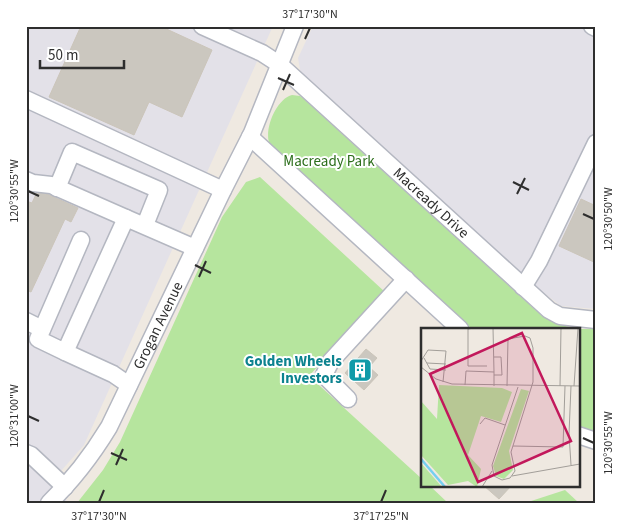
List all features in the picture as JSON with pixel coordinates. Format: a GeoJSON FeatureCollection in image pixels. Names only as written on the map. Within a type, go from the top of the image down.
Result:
{"type":"FeatureCollection","features":[{"type":"Feature","properties":{"kind":"street","name":"Macready Drive"},"geometry":{"type":"LineString","coordinates":[[202,26],[262,52],[279,64],[549,310],[560,316],[596,320]]}},
{"type":"Feature","properties":{"kind":"street","name":"Grogan Avenue"},"geometry":{"type":"LineString","coordinates":[[49,503],[65,487],[98,446],[109,427],[250,137],[295,26]]}},
{"type":"Feature","properties":{"kind":"street"},"geometry":{"type":"LineString","coordinates":[[592,26],[596,28]]}},
{"type":"Feature","properties":{"kind":"street"},"geometry":{"type":"LineString","coordinates":[[26,99],[223,190]]}},
{"type":"Feature","properties":{"kind":"street"},"geometry":{"type":"LineString","coordinates":[[250,137],[459,328]]}},
{"type":"Feature","properties":{"kind":"street"},"geometry":{"type":"LineString","coordinates":[[523,287],[546,246],[596,143]]}},
{"type":"Feature","properties":{"kind":"street"},"geometry":{"type":"LineString","coordinates":[[57,188],[72,152],[160,190],[145,225]]}},
{"type":"Feature","properties":{"kind":"street"},"geometry":{"type":"LineString","coordinates":[[26,180],[57,188],[195,248]]}},
{"type":"Feature","properties":{"kind":"street"},"geometry":{"type":"LineString","coordinates":[[65,352],[126,218]]}},
{"type":"Feature","properties":{"kind":"street"},"geometry":{"type":"LineString","coordinates":[[81,240],[38,339],[113,374],[129,385]]}},
{"type":"Feature","properties":{"kind":"street"},"geometry":{"type":"LineString","coordinates":[[348,399],[324,376],[331,361],[406,279]]}},
{"type":"Feature","properties":{"kind":"street"},"geometry":{"type":"LineString","coordinates":[[26,321],[42,329]]}},
{"type":"Feature","properties":{"kind":"street"},"geometry":{"type":"LineString","coordinates":[[580,436],[596,441]]}},
{"type":"Feature","properties":{"kind":"street"},"geometry":{"type":"LineString","coordinates":[[26,453],[31,455],[65,487]]}},
{"type":"Feature","properties":{"kind":"shaded area"},"geometry":{"type":"Polygon","coordinates":[[[26,26],[273,26],[84,445],[53,480],[68,503],[26,503],[26,26]]]}},
{"type":"Feature","properties":{"kind":"shaded area"},"geometry":{"type":"Polygon","coordinates":[[[313,26],[596,26],[596,309],[561,306],[536,287],[301,75],[298,58],[313,26]]]}},
{"type":"Feature","properties":{"kind":"green space","name":"Macready Park"},"geometry":{"type":"Polygon","coordinates":[[[292,95],[300,96],[304,99],[541,315],[555,323],[572,328],[471,328],[270,145],[268,132],[272,116],[286,98],[292,95]]]}},
{"type":"Feature","properties":{"kind":"green space"},"geometry":{"type":"Polygon","coordinates":[[[260,177],[385,292],[309,376],[421,478],[421,486],[430,486],[448,503],[77,503],[103,470],[120,442],[222,217],[246,182],[260,177]]]}},
{"type":"Feature","properties":{"kind":"green space"},"geometry":{"type":"Polygon","coordinates":[[[580,329],[596,329],[596,433],[590,432],[580,425],[580,329]]]}},
{"type":"Feature","properties":{"kind":"green space"},"geometry":{"type":"Polygon","coordinates":[[[565,490],[579,503],[525,503],[565,490]]]}},
{"type":"Feature","properties":{"kind":"building"},"geometry":{"type":"Polygon","coordinates":[[[81,26],[121,26],[126,29],[127,26],[160,26],[212,50],[182,117],[149,102],[134,135],[49,97],[81,26]]]}},
{"type":"Feature","properties":{"kind":"building"},"geometry":{"type":"Polygon","coordinates":[[[38,190],[78,208],[71,222],[65,219],[31,292],[26,290],[26,201],[32,203],[38,190]]]}},
{"type":"Feature","properties":{"kind":"building"},"geometry":{"type":"Polygon","coordinates":[[[581,199],[596,206],[596,263],[559,246],[581,199]]]}},
{"type":"Feature","properties":{"kind":"building","name":"Golden Wheels Investors"},"geometry":{"type":"Polygon","coordinates":[[[366,349],[377,358],[369,367],[378,375],[364,390],[345,373],[366,349]]]}},
{"type":"Feature","properties":{"kind":"building"},"geometry":{"type":"Polygon","coordinates":[[[484,486],[511,486],[499,499],[484,486]]]}},
{"type":"Feature","properties":{"kind":"place","name":"Golden Wheels Investors"},"geometry":{"type":"Point","coordinates":[360,370]}}]}
